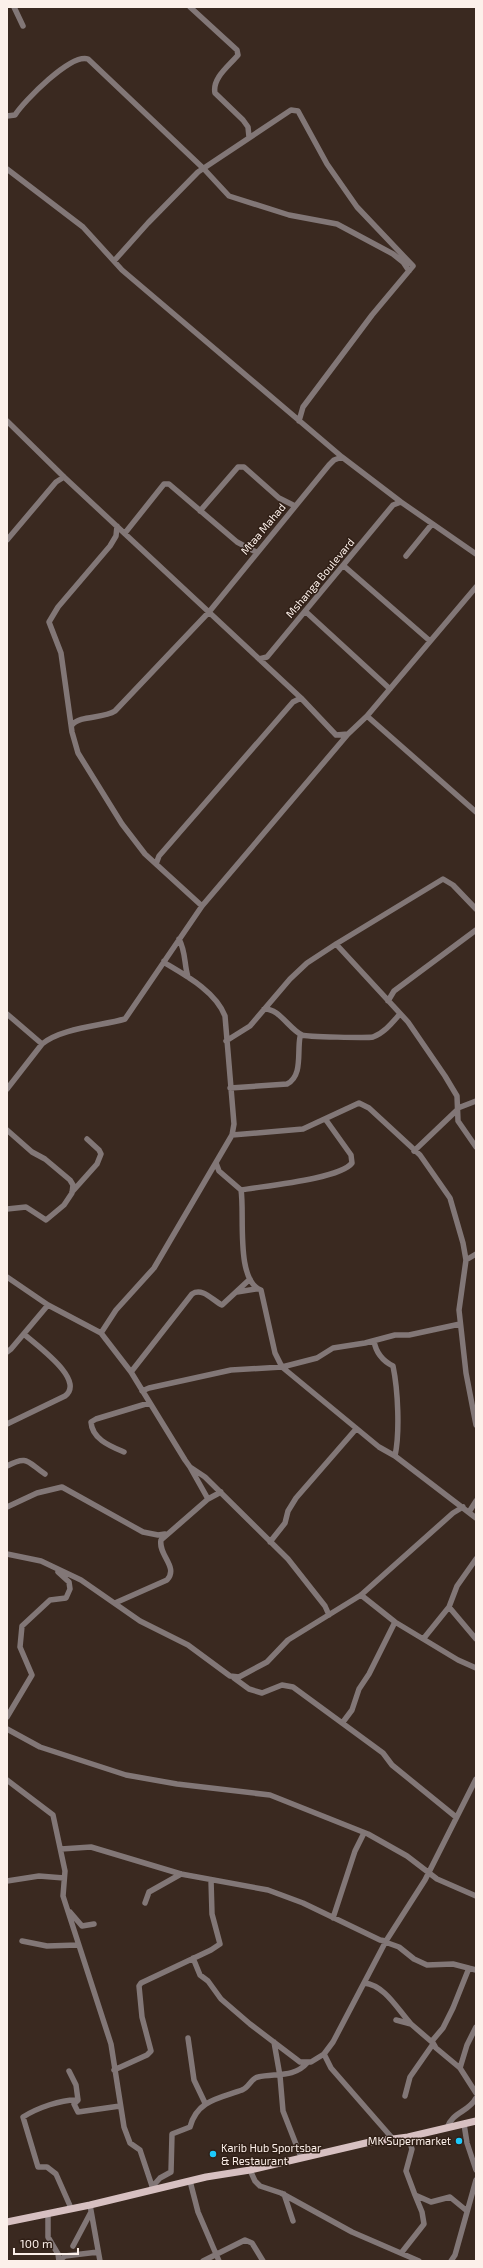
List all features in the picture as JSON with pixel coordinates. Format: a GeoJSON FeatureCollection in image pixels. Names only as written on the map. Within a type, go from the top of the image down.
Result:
{"type":"FeatureCollection","features":[{"type":"Feature","properties":{"kind":"main road"},"geometry":{"type":"LineString","coordinates":[[7,2222],[70,2208],[90,2209],[153,2188],[250,2170],[370,2142],[408,2137],[476,2121]]}},
{"type":"Feature","properties":{"kind":"street"},"geometry":{"type":"LineString","coordinates":[[14,7],[23,26]]}},
{"type":"Feature","properties":{"kind":"street"},"geometry":{"type":"LineString","coordinates":[[190,7],[237,50],[238,55],[217,79],[214,89],[216,94],[248,127],[258,131]]}},
{"type":"Feature","properties":{"kind":"street"},"geometry":{"type":"LineString","coordinates":[[7,116],[15,115],[22,103],[58,72],[76,59],[84,58],[114,82],[204,169],[229,196],[289,215],[337,224],[393,254],[404,262],[409,271]]}},
{"type":"Feature","properties":{"kind":"street"},"geometry":{"type":"LineString","coordinates":[[114,261],[148,223],[191,179],[209,164],[291,110],[300,113],[341,184],[357,207],[413,266],[372,315],[304,407],[299,421]]}},
{"type":"Feature","properties":{"kind":"street"},"geometry":{"type":"LineString","coordinates":[[248,127],[249,137]]}},
{"type":"Feature","properties":{"kind":"street"},"geometry":{"type":"LineString","coordinates":[[208,174],[209,164]]}},
{"type":"Feature","properties":{"kind":"street"},"geometry":{"type":"LineString","coordinates":[[7,169],[83,227],[114,261],[189,328],[333,450],[401,502],[476,554]]}},
{"type":"Feature","properties":{"kind":"street"},"geometry":{"type":"LineString","coordinates":[[8,423],[301,698],[336,735],[337,746]]}},
{"type":"Feature","properties":{"kind":"street"},"geometry":{"type":"LineString","coordinates":[[333,450],[334,460]]}},
{"type":"Feature","properties":{"kind":"street","name":"Mtaa Mahad"},"geometry":{"type":"LineString","coordinates":[[72,725],[79,719],[103,717],[115,711],[209,612],[256,552],[334,460],[342,457]]}},
{"type":"Feature","properties":{"kind":"street"},"geometry":{"type":"LineString","coordinates":[[200,511],[238,467],[244,468],[279,498],[295,506]]}},
{"type":"Feature","properties":{"kind":"street"},"geometry":{"type":"LineString","coordinates":[[58,471],[58,480]]}},
{"type":"Feature","properties":{"kind":"street"},"geometry":{"type":"LineString","coordinates":[[7,540],[58,480],[64,477]]}},
{"type":"Feature","properties":{"kind":"street"},"geometry":{"type":"LineString","coordinates":[[116,536],[126,533],[164,484],[169,484],[237,542],[256,552]]}},
{"type":"Feature","properties":{"kind":"street"},"geometry":{"type":"LineString","coordinates":[[391,494],[393,505],[401,502]]}},
{"type":"Feature","properties":{"kind":"street","name":"Mshanga Boulevard"},"geometry":{"type":"LineString","coordinates":[[267,657],[344,566],[393,505]]}},
{"type":"Feature","properties":{"kind":"street"},"geometry":{"type":"LineString","coordinates":[[406,556],[432,524]]}},
{"type":"Feature","properties":{"kind":"street"},"geometry":{"type":"LineString","coordinates":[[117,526],[116,536],[92,569],[58,607],[49,622],[61,653],[72,725],[78,753],[122,824],[145,854],[202,906]]}},
{"type":"Feature","properties":{"kind":"street"},"geometry":{"type":"LineString","coordinates":[[344,566],[430,641]]}},
{"type":"Feature","properties":{"kind":"street"},"geometry":{"type":"LineString","coordinates":[[7,1089],[42,1044],[56,1035],[125,1019],[202,906],[337,746],[367,716],[476,587]]}},
{"type":"Feature","properties":{"kind":"street"},"geometry":{"type":"LineString","coordinates":[[305,611],[390,689]]}},
{"type":"Feature","properties":{"kind":"street"},"geometry":{"type":"LineString","coordinates":[[259,659],[267,657],[267,666]]}},
{"type":"Feature","properties":{"kind":"street"},"geometry":{"type":"LineString","coordinates":[[156,864],[159,856],[283,714],[294,702],[301,698]]}},
{"type":"Feature","properties":{"kind":"street"},"geometry":{"type":"LineString","coordinates":[[367,716],[476,812]]}},
{"type":"Feature","properties":{"kind":"street"},"geometry":{"type":"LineString","coordinates":[[336,735],[348,734]]}},
{"type":"Feature","properties":{"kind":"street"},"geometry":{"type":"LineString","coordinates":[[226,1041],[250,1026],[290,979],[307,963],[443,879],[453,885],[476,909]]}},
{"type":"Feature","properties":{"kind":"street"},"geometry":{"type":"LineString","coordinates":[[388,1001],[394,991],[476,930]]}},
{"type":"Feature","properties":{"kind":"street"},"geometry":{"type":"LineString","coordinates":[[179,940],[186,956],[186,969],[188,977]]}},
{"type":"Feature","properties":{"kind":"street"},"geometry":{"type":"LineString","coordinates":[[336,944],[399,1015],[411,1026],[457,1096],[458,1121],[476,1147]]}},
{"type":"Feature","properties":{"kind":"street"},"geometry":{"type":"LineString","coordinates":[[101,1333],[116,1310],[154,1268],[232,1135],[234,1124],[225,1016],[222,1010],[198,984],[165,964],[164,961]]}},
{"type":"Feature","properties":{"kind":"street"},"geometry":{"type":"LineString","coordinates":[[264,1009],[272,1010],[302,1035],[373,1037],[381,1033],[399,1015]]}},
{"type":"Feature","properties":{"kind":"street"},"geometry":{"type":"LineString","coordinates":[[7,1014],[42,1044]]}},
{"type":"Feature","properties":{"kind":"street"},"geometry":{"type":"LineString","coordinates":[[230,1088],[287,1084],[292,1081],[297,1074],[298,1045],[302,1035]]}},
{"type":"Feature","properties":{"kind":"street"},"geometry":{"type":"LineString","coordinates":[[414,1150],[458,1109],[476,1101]]}},
{"type":"Feature","properties":{"kind":"street"},"geometry":{"type":"LineString","coordinates":[[232,1135],[298,1129],[326,1120],[350,1106],[359,1103],[364,1104],[420,1155],[446,1190],[464,1243],[466,1260],[459,1310],[466,1373],[474,1403],[476,1425]]}},
{"type":"Feature","properties":{"kind":"street"},"geometry":{"type":"LineString","coordinates":[[241,1190],[333,1174],[349,1167],[352,1163],[351,1155],[326,1120]]}},
{"type":"Feature","properties":{"kind":"street"},"geometry":{"type":"LineString","coordinates":[[7,1130],[32,1152],[45,1159],[70,1180],[73,1185],[72,1193]]}},
{"type":"Feature","properties":{"kind":"street"},"geometry":{"type":"LineString","coordinates":[[7,1209],[26,1207],[46,1220],[59,1211],[72,1193],[97,1164],[101,1154],[99,1150],[87,1139]]}},
{"type":"Feature","properties":{"kind":"street"},"geometry":{"type":"LineString","coordinates":[[216,1163],[219,1171],[241,1190],[242,1241],[250,1279],[256,1288],[261,1290],[275,1353],[282,1367],[378,1447],[395,1456],[476,1517]]}},
{"type":"Feature","properties":{"kind":"street"},"geometry":{"type":"LineString","coordinates":[[466,1260],[476,1254]]}},
{"type":"Feature","properties":{"kind":"street"},"geometry":{"type":"LineString","coordinates":[[7,1277],[48,1305],[101,1333],[130,1372],[190,1467],[208,1499]]}},
{"type":"Feature","properties":{"kind":"street"},"geometry":{"type":"LineString","coordinates":[[130,1372],[192,1294],[195,1292],[204,1293],[222,1305],[250,1279]]}},
{"type":"Feature","properties":{"kind":"street"},"geometry":{"type":"LineString","coordinates":[[236,1292],[256,1288]]}},
{"type":"Feature","properties":{"kind":"street"},"geometry":{"type":"LineString","coordinates":[[7,1352],[48,1305]]}},
{"type":"Feature","properties":{"kind":"street"},"geometry":{"type":"LineString","coordinates":[[142,1391],[232,1370],[282,1367],[317,1358],[330,1348],[374,1341],[395,1335],[409,1335],[460,1324]]}},
{"type":"Feature","properties":{"kind":"street"},"geometry":{"type":"LineString","coordinates":[[7,1424],[65,1396],[70,1392],[72,1386],[67,1375],[24,1334]]}},
{"type":"Feature","properties":{"kind":"street"},"geometry":{"type":"LineString","coordinates":[[374,1341],[376,1349],[386,1362],[393,1366],[397,1386],[397,1445],[395,1456]]}},
{"type":"Feature","properties":{"kind":"street"},"geometry":{"type":"LineString","coordinates":[[124,1452],[104,1443],[94,1432],[91,1422],[96,1419],[149,1403]]}},
{"type":"Feature","properties":{"kind":"street"},"geometry":{"type":"LineString","coordinates":[[270,1542],[285,1523],[288,1511],[296,1498],[356,1429]]}},
{"type":"Feature","properties":{"kind":"street"},"geometry":{"type":"LineString","coordinates":[[7,1466],[23,1459],[28,1460],[45,1474]]}},
{"type":"Feature","properties":{"kind":"street"},"geometry":{"type":"LineString","coordinates":[[190,1467],[205,1477],[221,1492],[292,1565],[325,1606],[329,1615]]}},
{"type":"Feature","properties":{"kind":"street"},"geometry":{"type":"LineString","coordinates":[[7,1507],[37,1493],[62,1487],[149,1534],[160,1545],[171,1568],[170,1577],[167,1580],[115,1603]]}},
{"type":"Feature","properties":{"kind":"street"},"geometry":{"type":"LineString","coordinates":[[160,1545],[165,1534],[208,1499],[221,1492]]}},
{"type":"Feature","properties":{"kind":"street"},"geometry":{"type":"LineString","coordinates":[[469,1512],[476,1501]]}},
{"type":"Feature","properties":{"kind":"street"},"geometry":{"type":"LineString","coordinates":[[233,1678],[239,1677],[261,1666],[288,1640],[362,1595],[453,1513],[463,1507]]}},
{"type":"Feature","properties":{"kind":"street"},"geometry":{"type":"LineString","coordinates":[[149,1534],[165,1534]]}},
{"type":"Feature","properties":{"kind":"street"},"geometry":{"type":"LineString","coordinates":[[7,1554],[41,1561],[94,1587],[140,1621],[188,1645],[249,1689],[262,1693],[282,1684],[293,1687],[315,1704],[343,1722],[383,1753],[392,1765],[456,1817]]}},
{"type":"Feature","properties":{"kind":"street"},"geometry":{"type":"LineString","coordinates":[[424,1638],[449,1607],[457,1586],[476,1559]]}},
{"type":"Feature","properties":{"kind":"street"},"geometry":{"type":"LineString","coordinates":[[7,1717],[32,1675],[20,1647],[22,1626],[50,1600],[66,1598],[70,1589],[68,1582],[56,1568]]}},
{"type":"Feature","properties":{"kind":"street"},"geometry":{"type":"LineString","coordinates":[[362,1595],[395,1622],[424,1638],[458,1660],[476,1668]]}},
{"type":"Feature","properties":{"kind":"street"},"geometry":{"type":"LineString","coordinates":[[449,1607],[476,1639]]}},
{"type":"Feature","properties":{"kind":"street"},"geometry":{"type":"LineString","coordinates":[[343,1722],[352,1710],[359,1689],[369,1674],[395,1622]]}},
{"type":"Feature","properties":{"kind":"street"},"geometry":{"type":"LineString","coordinates":[[7,1729],[40,1747],[126,1775],[177,1784],[270,1795],[364,1833],[423,1866],[429,1874],[476,1896]]}},
{"type":"Feature","properties":{"kind":"street"},"geometry":{"type":"LineString","coordinates":[[153,2188],[160,2178],[171,2172],[172,2134],[190,2127],[192,2117],[205,2102],[242,2090],[257,2077],[280,2076],[295,2072],[307,2063],[324,2054],[333,2042],[386,1942],[429,1874],[476,1779]]}},
{"type":"Feature","properties":{"kind":"street"},"geometry":{"type":"LineString","coordinates":[[7,1780],[53,1815],[61,1849],[64,1878],[63,1896],[111,2044],[124,2127],[130,2143],[140,2150],[153,2188]]}},
{"type":"Feature","properties":{"kind":"street"},"geometry":{"type":"LineString","coordinates":[[333,1918],[355,1851],[364,1833]]}},
{"type":"Feature","properties":{"kind":"street"},"geometry":{"type":"LineString","coordinates":[[61,1849],[91,1846],[181,1874],[282,1895],[380,1940],[399,1947],[414,1959],[427,1965],[453,1964],[476,1970]]}},
{"type":"Feature","properties":{"kind":"street"},"geometry":{"type":"LineString","coordinates":[[145,1903],[149,1892],[181,1874]]}},
{"type":"Feature","properties":{"kind":"street"},"geometry":{"type":"LineString","coordinates":[[7,1881],[39,1876],[64,1878]]}},
{"type":"Feature","properties":{"kind":"street"},"geometry":{"type":"LineString","coordinates":[[114,2070],[147,2055],[151,2051],[142,2016],[139,1986],[141,1983],[211,1950],[220,1944],[212,1914],[211,1880]]}},
{"type":"Feature","properties":{"kind":"street"},"geometry":{"type":"LineString","coordinates":[[68,1910],[82,1926],[94,1924]]}},
{"type":"Feature","properties":{"kind":"street"},"geometry":{"type":"LineString","coordinates":[[22,1941],[47,1946],[78,1945]]}},
{"type":"Feature","properties":{"kind":"street"},"geometry":{"type":"LineString","coordinates":[[193,1958],[200,1975],[208,1981],[221,1998],[300,2062],[307,2063]]}},
{"type":"Feature","properties":{"kind":"street"},"geometry":{"type":"LineString","coordinates":[[405,2096],[410,2077],[433,2044],[459,1995],[469,1968]]}},
{"type":"Feature","properties":{"kind":"street"},"geometry":{"type":"LineString","coordinates":[[364,1983],[371,1983],[384,1992],[411,2024],[460,2068],[476,2093]]}},
{"type":"Feature","properties":{"kind":"street"},"geometry":{"type":"LineString","coordinates":[[396,2020],[411,2024]]}},
{"type":"Feature","properties":{"kind":"street"},"geometry":{"type":"LineString","coordinates":[[460,2068],[467,2045],[476,2027]]}},
{"type":"Feature","properties":{"kind":"street"},"geometry":{"type":"LineString","coordinates":[[188,2038],[194,2080],[205,2102]]}},
{"type":"Feature","properties":{"kind":"street"},"geometry":{"type":"LineString","coordinates":[[274,2042],[286,2121],[301,2157]]}},
{"type":"Feature","properties":{"kind":"street"},"geometry":{"type":"LineString","coordinates":[[324,2054],[331,2068],[393,2139]]}},
{"type":"Feature","properties":{"kind":"street"},"geometry":{"type":"LineString","coordinates":[[69,2071],[76,2085],[78,2100],[74,2104],[78,2112],[120,2106]]}},
{"type":"Feature","properties":{"kind":"street"},"geometry":{"type":"LineString","coordinates":[[447,2128],[452,2116],[470,2107],[476,2098]]}},
{"type":"Feature","properties":{"kind":"street"},"geometry":{"type":"LineString","coordinates":[[70,2208],[56,2174],[48,2167],[38,2167],[23,2117],[66,2101],[78,2100]]}},
{"type":"Feature","properties":{"kind":"street"},"geometry":{"type":"LineString","coordinates":[[464,2124],[467,2143],[476,2170]]}},
{"type":"Feature","properties":{"kind":"street"},"geometry":{"type":"LineString","coordinates":[[402,2252],[424,2224],[422,2212],[406,2171],[412,2149],[408,2137]]}},
{"type":"Feature","properties":{"kind":"street"},"geometry":{"type":"LineString","coordinates":[[250,2170],[257,2184],[284,2194],[352,2232],[402,2252],[419,2261]]}},
{"type":"Feature","properties":{"kind":"street"},"geometry":{"type":"LineString","coordinates":[[451,2261],[455,2255],[476,2180]]}},
{"type":"Feature","properties":{"kind":"street"},"geometry":{"type":"LineString","coordinates":[[190,2181],[203,2224],[218,2261]]}},
{"type":"Feature","properties":{"kind":"street"},"geometry":{"type":"LineString","coordinates":[[284,2194],[293,2221]]}},
{"type":"Feature","properties":{"kind":"street"},"geometry":{"type":"LineString","coordinates":[[415,2195],[431,2202],[450,2197],[467,2211]]}},
{"type":"Feature","properties":{"kind":"street"},"geometry":{"type":"LineString","coordinates":[[73,2246],[90,2209]]}},
{"type":"Feature","properties":{"kind":"street"},"geometry":{"type":"LineString","coordinates":[[90,2209],[100,2261]]}},
{"type":"Feature","properties":{"kind":"street"},"geometry":{"type":"LineString","coordinates":[[48,2214],[48,2237],[58,2254],[59,2261]]}},
{"type":"Feature","properties":{"kind":"street"},"geometry":{"type":"LineString","coordinates":[[203,2261],[216,2253],[248,2241],[263,2261]]}},
{"type":"Feature","properties":{"kind":"street"},"geometry":{"type":"LineString","coordinates":[[59,2261],[65,2256],[98,2252]]}},
{"type":"Feature","properties":{"kind":"place","name":"MK Supermarket"},"geometry":{"type":"Point","coordinates":[459,2141]}},
{"type":"Feature","properties":{"kind":"place","name":"Karib Hub Sportsbar & Restaurant"},"geometry":{"type":"Point","coordinates":[213,2154]}}]}
